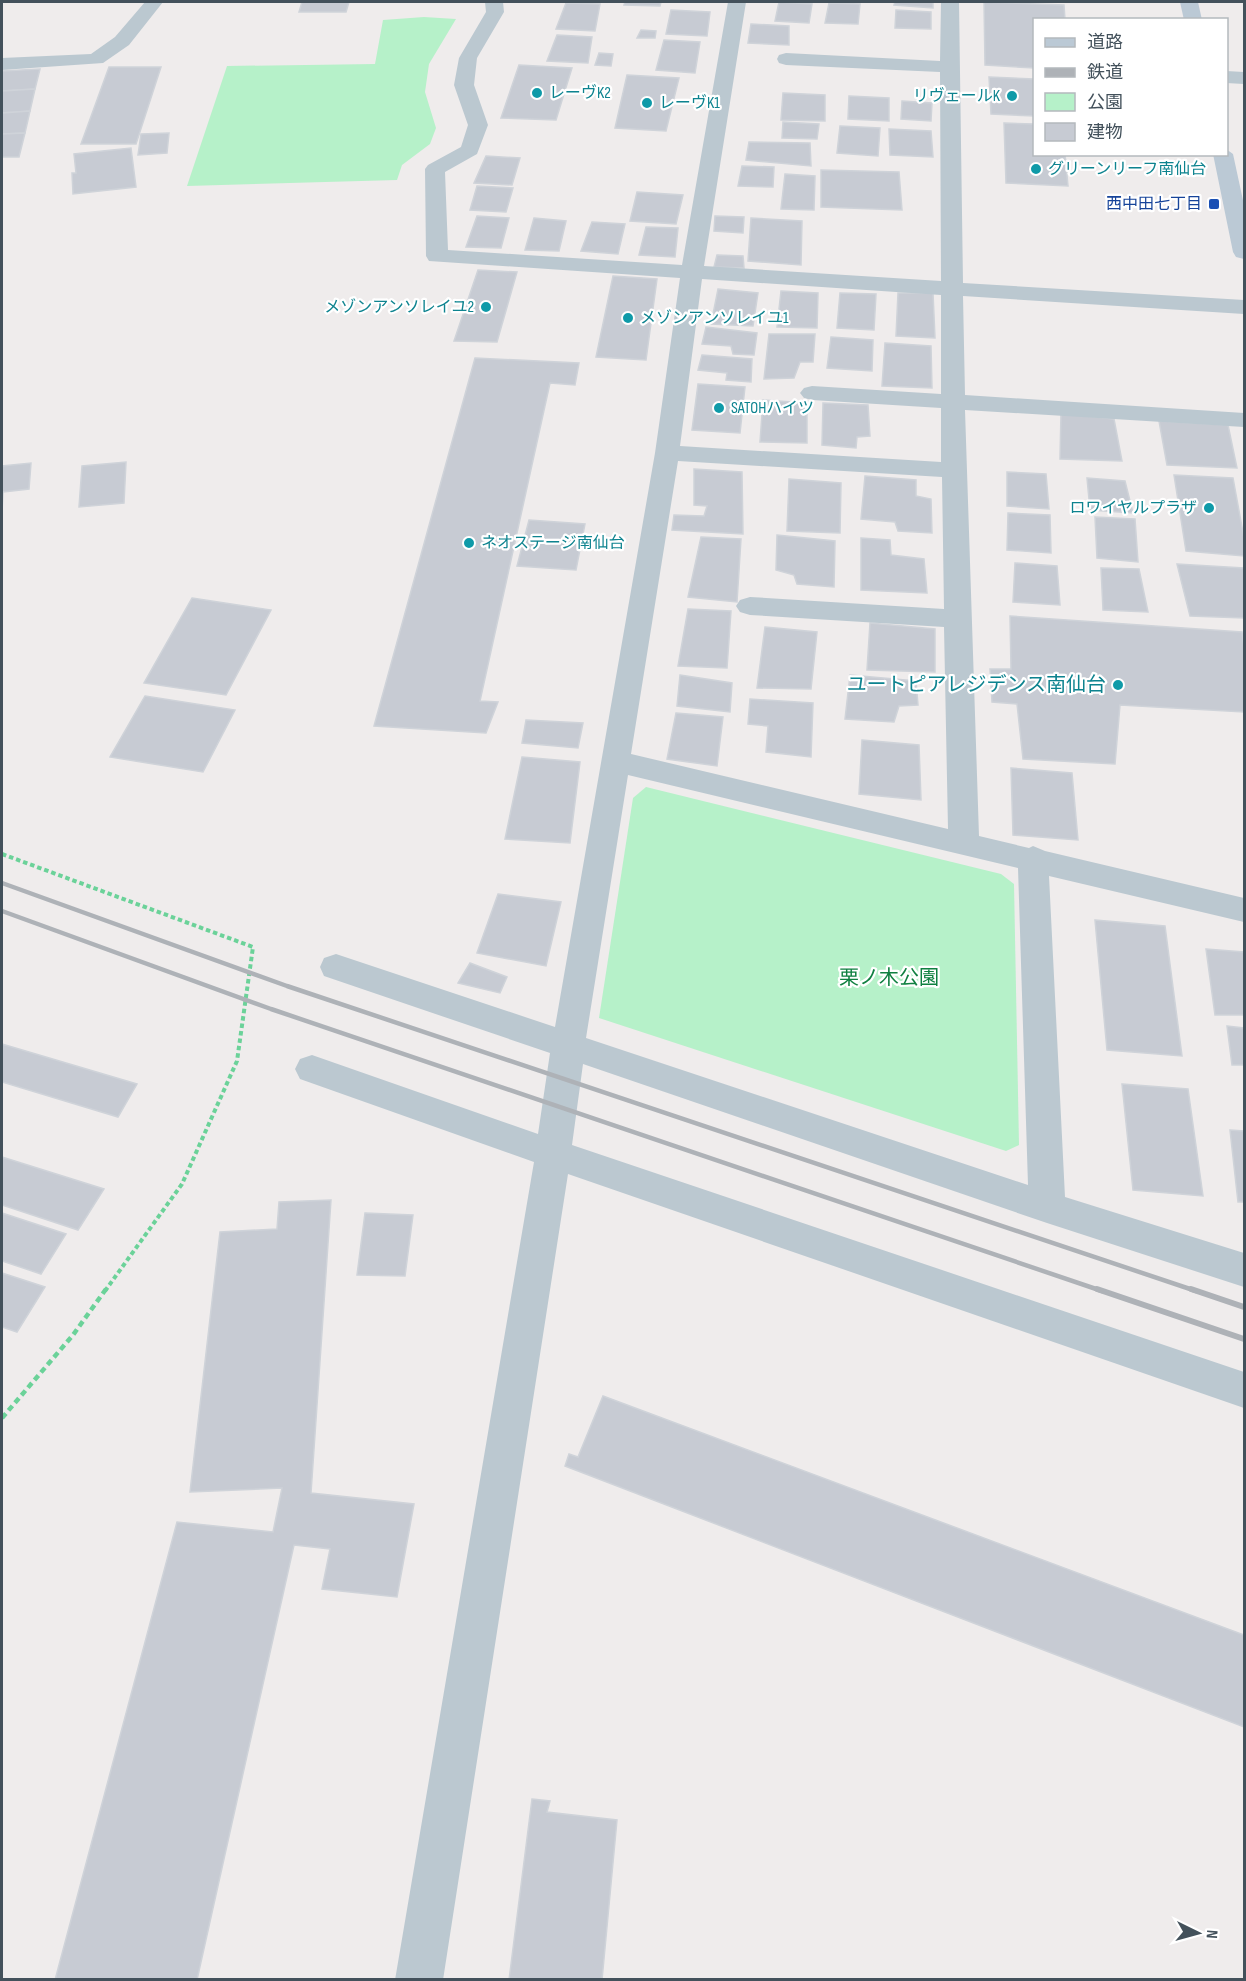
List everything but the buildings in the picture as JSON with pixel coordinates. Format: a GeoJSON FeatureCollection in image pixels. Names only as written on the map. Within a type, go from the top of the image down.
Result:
{"type":"FeatureCollection","features":[{"type":"Feature","properties":{"kind":"street"},"geometry":{"type":"LineString","coordinates":[[2,64],[96,59],[122,41],[154,2]]}},
{"type":"Feature","properties":{"kind":"street"},"geometry":{"type":"LineString","coordinates":[[494,2],[495,12],[468,58],[464,86],[478,125],[470,150],[435,169],[437,256],[1245,307]]}},
{"type":"Feature","properties":{"kind":"street"},"geometry":{"type":"LineString","coordinates":[[419,1980],[553,1154],[568,1047],[667,453],[692,271],[737,2]]}},
{"type":"Feature","properties":{"kind":"street"},"geometry":{"type":"LineString","coordinates":[[950,2],[954,470],[964,843]]}},
{"type":"Feature","properties":{"kind":"street"},"geometry":{"type":"LineString","coordinates":[[1189,2],[1193,18]]}},
{"type":"Feature","properties":{"kind":"street"},"geometry":{"type":"LineString","coordinates":[[786,59],[949,67]]}},
{"type":"Feature","properties":{"kind":"street"},"geometry":{"type":"LineString","coordinates":[[1228,78],[1245,78]]}},
{"type":"Feature","properties":{"kind":"street"},"geometry":{"type":"LineString","coordinates":[[1223,156],[1245,252]]}},
{"type":"Feature","properties":{"kind":"street"},"geometry":{"type":"LineString","coordinates":[[812,393],[1245,420]]}},
{"type":"Feature","properties":{"kind":"street"},"geometry":{"type":"LineString","coordinates":[[667,453],[954,470]]}},
{"type":"Feature","properties":{"kind":"street"},"geometry":{"type":"LineString","coordinates":[[750,606],[958,619]]}},
{"type":"Feature","properties":{"kind":"street"},"geometry":{"type":"LineString","coordinates":[[615,761],[1033,858],[1245,910]]}},
{"type":"Feature","properties":{"kind":"street"},"geometry":{"type":"LineString","coordinates":[[1033,858],[1047,1207]]}},
{"type":"Feature","properties":{"kind":"street"},"geometry":{"type":"LineString","coordinates":[[336,967],[1047,1207],[1245,1270]]}},
{"type":"Feature","properties":{"kind":"street"},"geometry":{"type":"LineString","coordinates":[[312,1069],[553,1154],[1245,1390]]}},
{"type":"Feature","properties":{"kind":"path"},"geometry":{"type":"LineString","coordinates":[[2,854],[253,947],[237,1061],[182,1184],[73,1335],[2,1418]]}},
{"type":"Feature","properties":{"kind":"green space"},"geometry":{"type":"Polygon","coordinates":[[[424,17],[456,19],[429,64],[425,92],[436,128],[430,144],[402,165],[397,180],[187,186],[227,66],[375,64],[383,20],[424,17]]]}},
{"type":"Feature","properties":{"kind":"green space","name":"栗ノ木公園"},"geometry":{"type":"Polygon","coordinates":[[[646,787],[1001,874],[1014,884],[1019,1145],[1006,1151],[599,1018],[633,798],[646,787]]]}},
{"type":"Feature","properties":{"kind":"railway"},"geometry":{"type":"LineString","coordinates":[[2,883],[287,986],[1196,1291]]}},
{"type":"Feature","properties":{"kind":"railway"},"geometry":{"type":"LineString","coordinates":[[2,911],[271,1009],[1102,1291]]}},
{"type":"Feature","properties":{"kind":"railway"},"geometry":{"type":"LineString","coordinates":[[1097,1289],[1244,1339]]}},
{"type":"Feature","properties":{"kind":"railway"},"geometry":{"type":"LineString","coordinates":[[1191,1289],[1244,1307]]}},
{"type":"Feature","properties":{"kind":"place","name":"レーヴK2"},"geometry":{"type":"Point","coordinates":[537,93]}},
{"type":"Feature","properties":{"kind":"place","name":"リヴェールK"},"geometry":{"type":"Point","coordinates":[1012,96]}},
{"type":"Feature","properties":{"kind":"place","name":"レーヴK1"},"geometry":{"type":"Point","coordinates":[647,103]}},
{"type":"Feature","properties":{"kind":"place","name":"グリーンリーフ南仙台"},"geometry":{"type":"Point","coordinates":[1036,169]}},
{"type":"Feature","properties":{"kind":"place","name":"西中田七丁目"},"geometry":{"type":"Point","coordinates":[1214,204]}},
{"type":"Feature","properties":{"kind":"place","name":"メゾンアンソレイユ2"},"geometry":{"type":"Point","coordinates":[486,307]}},
{"type":"Feature","properties":{"kind":"place","name":"メゾンアンソレイユ1"},"geometry":{"type":"Point","coordinates":[628,318]}},
{"type":"Feature","properties":{"kind":"place","name":"SATOHハイツ"},"geometry":{"type":"Point","coordinates":[719,408]}},
{"type":"Feature","properties":{"kind":"place","name":"ロワイヤルプラザ"},"geometry":{"type":"Point","coordinates":[1209,508]}},
{"type":"Feature","properties":{"kind":"place","name":"ネオステージ南仙台"},"geometry":{"type":"Point","coordinates":[469,543]}},
{"type":"Feature","properties":{"kind":"place","name":"ユートピアレジデンス南仙台"},"geometry":{"type":"Point","coordinates":[1118,685]}}]}
